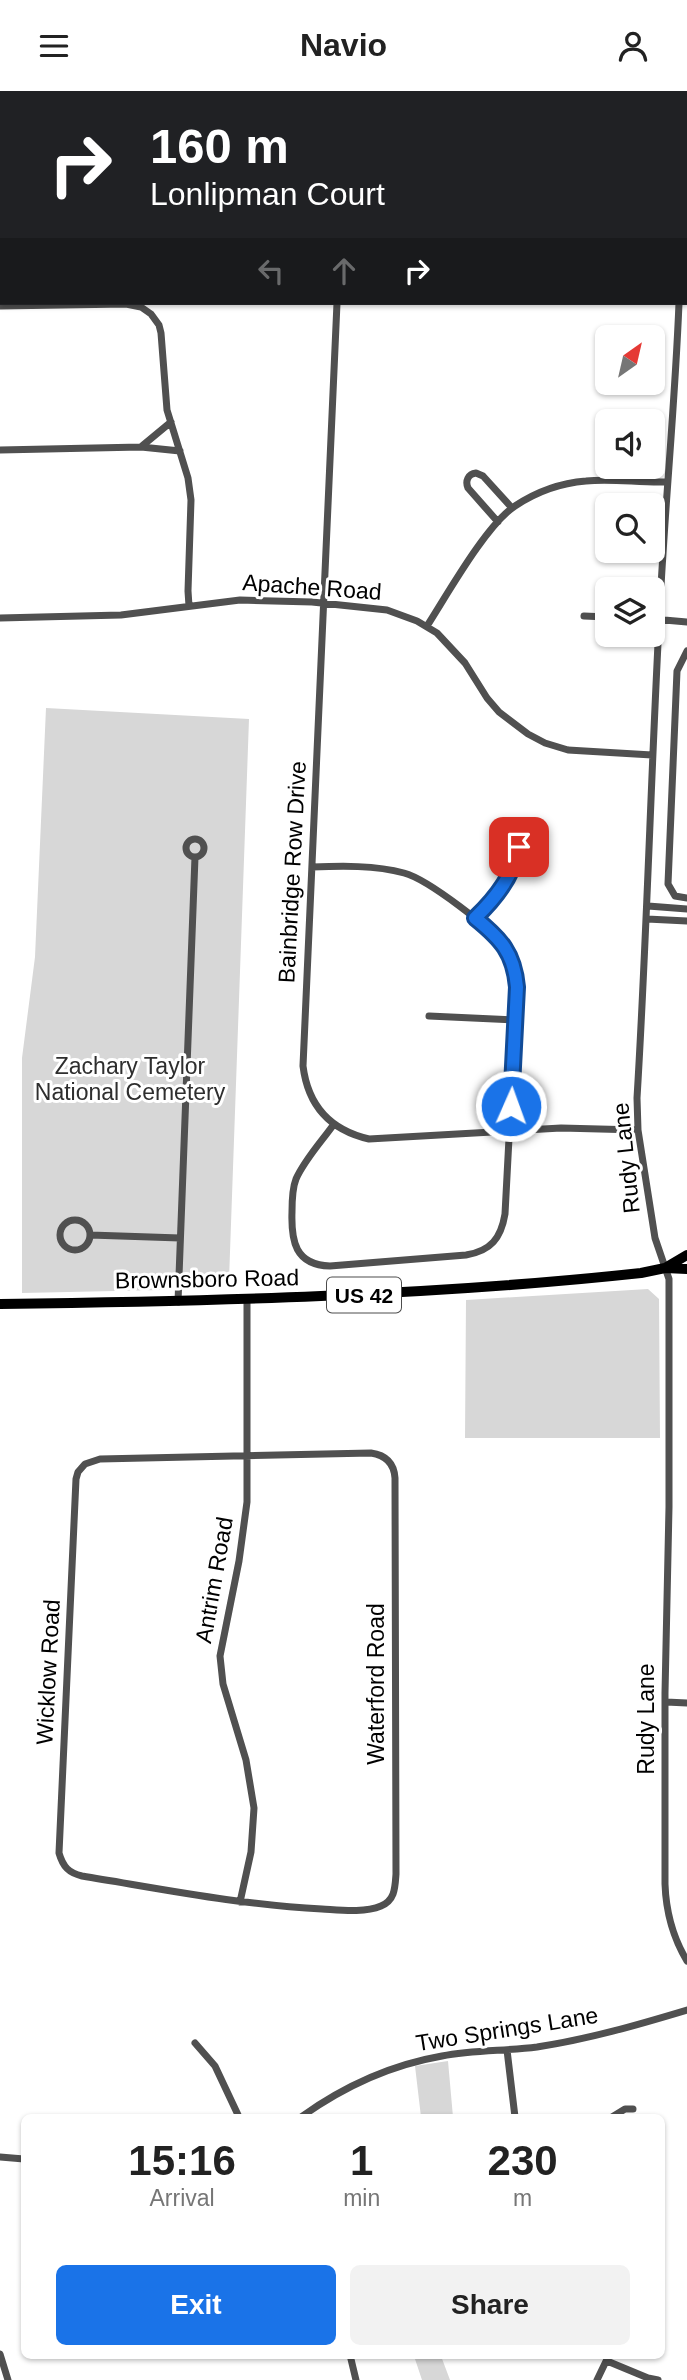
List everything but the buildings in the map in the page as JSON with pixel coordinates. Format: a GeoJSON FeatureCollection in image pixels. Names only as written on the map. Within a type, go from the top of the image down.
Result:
{"type":"FeatureCollection","features":[{"type":"Feature","properties":{"kind":"main road","name":"Brownsboro Road"},"geometry":{"type":"LineString","coordinates":[[665,1268],[687,1255]]}},
{"type":"Feature","properties":{"kind":"main road","name":"Brownsboro Road"},"geometry":{"type":"LineString","coordinates":[[0,1304],[247,1300],[475,1288],[629,1275],[665,1268],[687,1269]]}},
{"type":"Feature","properties":{"kind":"street"},"geometry":{"type":"LineString","coordinates":[[0,306],[63,305]]}},
{"type":"Feature","properties":{"kind":"street"},"geometry":{"type":"LineString","coordinates":[[136,305],[155,317],[161,333],[164,391],[188,478],[191,500],[189,606]]}},
{"type":"Feature","properties":{"kind":"street","name":"Bainbridge Row Drive"},"geometry":{"type":"LineString","coordinates":[[337,305],[303,1066],[309,1093],[326,1118],[334,1124],[355,1136],[376,1139],[585,1127],[638,1130]]}},
{"type":"Feature","properties":{"kind":"street","name":"Rudy Lane"},"geometry":{"type":"LineString","coordinates":[[659,577],[674,404],[679,305]]}},
{"type":"Feature","properties":{"kind":"street"},"geometry":{"type":"LineString","coordinates":[[678,334],[687,335]]}},
{"type":"Feature","properties":{"kind":"street"},"geometry":{"type":"LineString","coordinates":[[141,447],[171,422]]}},
{"type":"Feature","properties":{"kind":"street"},"geometry":{"type":"LineString","coordinates":[[0,450],[141,447],[180,451]]}},
{"type":"Feature","properties":{"kind":"street"},"geometry":{"type":"LineString","coordinates":[[498,522],[468,488],[470,475],[483,475],[512,508]]}},
{"type":"Feature","properties":{"kind":"street"},"geometry":{"type":"LineString","coordinates":[[426,626],[498,522],[512,508],[535,495],[568,483],[612,480],[666,482]]}},
{"type":"Feature","properties":{"kind":"street","name":"Apache Road"},"geometry":{"type":"LineString","coordinates":[[0,618],[121,615],[240,600],[387,610],[426,626],[454,648],[499,712],[528,734],[568,750],[652,755]]}},
{"type":"Feature","properties":{"kind":"street"},"geometry":{"type":"LineString","coordinates":[[583,616],[595,616]]}},
{"type":"Feature","properties":{"kind":"street"},"geometry":{"type":"LineString","coordinates":[[665,619],[687,622]]}},
{"type":"Feature","properties":{"kind":"street","name":"Rudy Lane"},"geometry":{"type":"LineString","coordinates":[[655,647],[648,919],[637,1098],[638,1130],[655,1238],[669,1279],[666,1898],[673,1932],[687,1961]]}},
{"type":"Feature","properties":{"kind":"street"},"geometry":{"type":"LineString","coordinates":[[687,652],[677,671],[668,878],[670,891],[675,896],[687,898]]}},
{"type":"Feature","properties":{"kind":"street"},"geometry":{"type":"LineString","coordinates":[[475,918],[509,877],[517,858],[520,831]]}},
{"type":"Feature","properties":{"kind":"street"},"geometry":{"type":"LineString","coordinates":[[178,1302],[195,857]]}},
{"type":"Feature","properties":{"kind":"street"},"geometry":{"type":"LineString","coordinates":[[312,867],[389,870],[407,874],[433,888],[475,918],[505,946],[513,963],[517,987],[505,1214],[500,1234],[494,1243],[476,1254],[442,1258],[330,1266],[306,1259],[295,1247],[292,1232],[294,1188],[303,1167],[334,1124]]}},
{"type":"Feature","properties":{"kind":"street"},"geometry":{"type":"LineString","coordinates":[[648,906],[687,909]]}},
{"type":"Feature","properties":{"kind":"street"},"geometry":{"type":"LineString","coordinates":[[648,919],[687,921]]}},
{"type":"Feature","properties":{"kind":"street"},"geometry":{"type":"LineString","coordinates":[[429,1016],[514,1020]]}},
{"type":"Feature","properties":{"kind":"street"},"geometry":{"type":"LineString","coordinates":[[75,1220],[87,1226],[90,1235],[88,1244],[75,1251],[63,1245],[60,1236],[62,1227],[75,1220]]}},
{"type":"Feature","properties":{"kind":"street"},"geometry":{"type":"LineString","coordinates":[[90,1235],[180,1238]]}},
{"type":"Feature","properties":{"kind":"street","name":"Antrim Road"},"geometry":{"type":"LineString","coordinates":[[240,1902],[251,1852],[254,1808],[246,1760],[220,1665],[244,1534],[247,1502],[247,1300]]}},
{"type":"Feature","properties":{"kind":"street","name":"Waterford Road"},"geometry":{"type":"LineString","coordinates":[[240,1902],[313,1909],[372,1908],[382,1906],[393,1896],[396,1874],[394,1471],[389,1461],[370,1453],[247,1455]]}},
{"type":"Feature","properties":{"kind":"street","name":"Wicklow Road"},"geometry":{"type":"LineString","coordinates":[[240,1902],[82,1876],[69,1871],[61,1860],[60,1853],[78,1472],[86,1464],[100,1459],[247,1455]]}},
{"type":"Feature","properties":{"kind":"street"},"geometry":{"type":"LineString","coordinates":[[666,1703],[687,1703]]}},
{"type":"Feature","properties":{"kind":"street","name":"Two Springs Lane"},"geometry":{"type":"LineString","coordinates":[[306,2114],[333,2097],[384,2072],[442,2056],[508,2050],[596,2036],[687,2010]]}},
{"type":"Feature","properties":{"kind":"street"},"geometry":{"type":"LineString","coordinates":[[195,2043],[215,2066],[238,2114]]}},
{"type":"Feature","properties":{"kind":"street"},"geometry":{"type":"LineString","coordinates":[[508,2050],[515,2114]]}},
{"type":"Feature","properties":{"kind":"street"},"geometry":{"type":"LineString","coordinates":[[617,2114],[625,2109],[633,2109]]}},
{"type":"Feature","properties":{"kind":"street"},"geometry":{"type":"LineString","coordinates":[[0,2157],[21,2159]]}},
{"type":"Feature","properties":{"kind":"street"},"geometry":{"type":"LineString","coordinates":[[0,2354],[8,2380]]}},
{"type":"Feature","properties":{"kind":"street"},"geometry":{"type":"LineString","coordinates":[[351,2359],[356,2380]]}},
{"type":"Feature","properties":{"kind":"street"},"geometry":{"type":"LineString","coordinates":[[597,2380],[608,2359]]}},
{"type":"Feature","properties":{"kind":"street"},"geometry":{"type":"LineString","coordinates":[[610,2359],[648,2378],[658,2380]]}},
{"type":"Feature","properties":{"kind":"green space","name":"Zachary Taylor National Cemetery"},"geometry":{"type":"Polygon","coordinates":[[[46,708],[249,719],[229,1280],[161,1290],[22,1293],[22,1058],[35,957],[46,708]]]}},
{"type":"Feature","properties":{"kind":"green space"},"geometry":{"type":"Polygon","coordinates":[[[648,1289],[659,1299],[660,1438],[465,1438],[466,1300],[648,1289]]]}},
{"type":"Feature","properties":{"kind":"green space"},"geometry":{"type":"Polygon","coordinates":[[[448,2061],[453,2114],[421,2114],[415,2066],[448,2061]]]}},
{"type":"Feature","properties":{"kind":"green space"},"geometry":{"type":"Polygon","coordinates":[[[415,2359],[442,2359],[450,2380],[422,2380],[415,2359]]]}},
{"type":"Feature","properties":{"kind":"route"},"geometry":{"type":"LineString","coordinates":[[511,1106],[516,971],[505,946],[475,918],[509,877],[519,847]]}}]}
